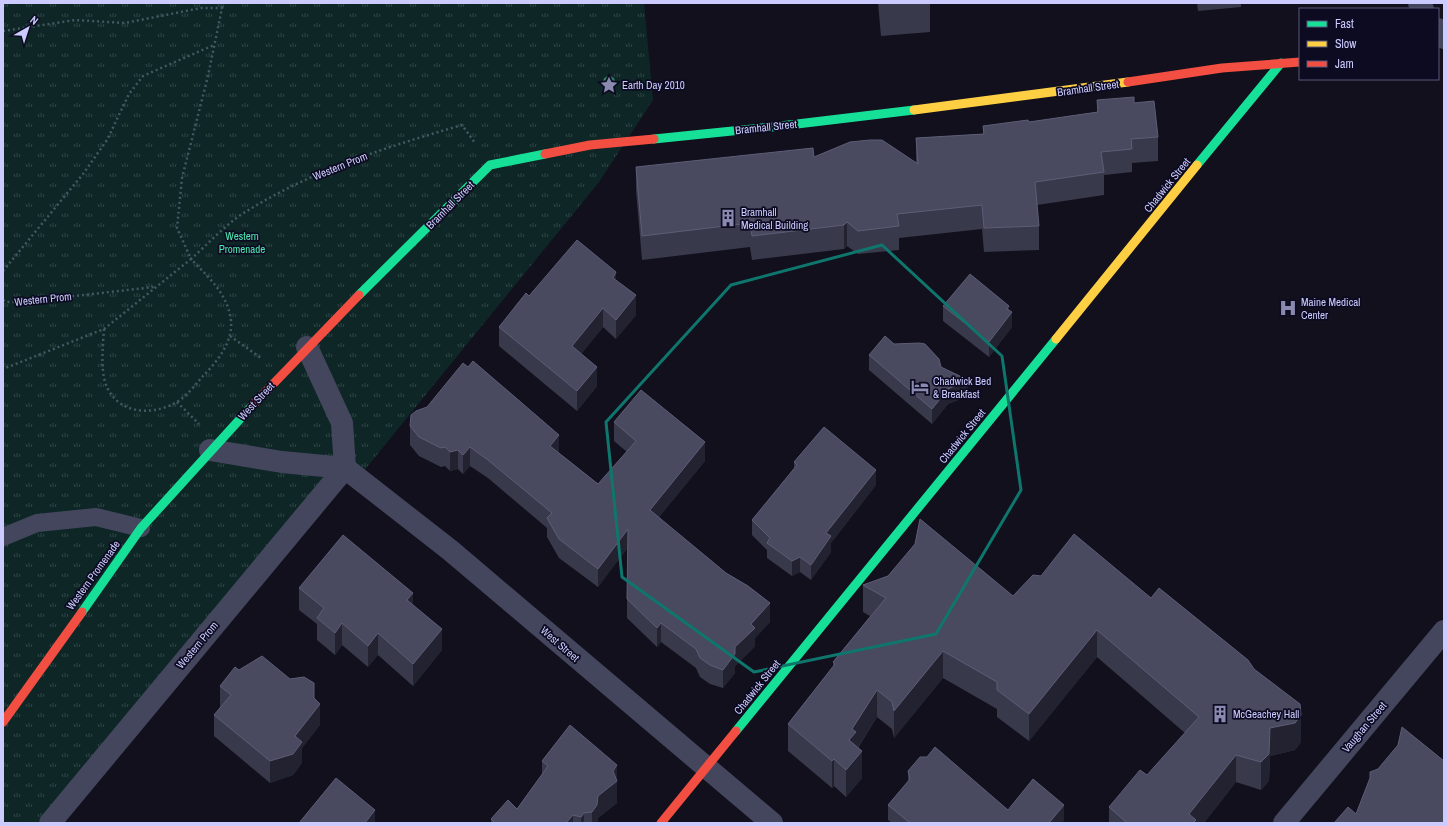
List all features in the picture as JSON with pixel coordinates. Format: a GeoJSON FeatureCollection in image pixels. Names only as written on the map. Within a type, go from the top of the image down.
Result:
{"type":"FeatureCollection","features":[{"type":"Feature","properties":{"kind":"street","name":"Bramhall Street"},"geometry":{"type":"LineString","coordinates":[[306,347],[490,165],[590,145],[780,126],[1070,91],[1222,68],[1299,62]]}},
{"type":"Feature","properties":{"kind":"street","name":"Chadwick Street"},"geometry":{"type":"LineString","coordinates":[[661,823],[1281,63]]}},
{"type":"Feature","properties":{"kind":"street","name":"West Street"},"geometry":{"type":"LineString","coordinates":[[210,450],[306,347]]}},
{"type":"Feature","properties":{"kind":"street"},"geometry":{"type":"LineString","coordinates":[[210,450],[282,462],[345,468],[342,424],[306,347]]}},
{"type":"Feature","properties":{"kind":"street","name":"Western Promenade"},"geometry":{"type":"LineString","coordinates":[[3,722],[141,528],[210,450]]}},
{"type":"Feature","properties":{"kind":"street","name":"West Street"},"geometry":{"type":"LineString","coordinates":[[345,468],[450,550],[706,769],[772,823]]}},
{"type":"Feature","properties":{"kind":"street","name":"Western Prom"},"geometry":{"type":"LineString","coordinates":[[50,823],[345,468]]}},
{"type":"Feature","properties":{"kind":"street","name":"Vaughan Street"},"geometry":{"type":"LineString","coordinates":[[1284,823],[1444,631]]}},
{"type":"Feature","properties":{"kind":"lane"},"geometry":{"type":"LineString","coordinates":[[3,537],[36,523],[96,517],[141,528]]}},
{"type":"Feature","properties":{"kind":"path"},"geometry":{"type":"LineString","coordinates":[[104,329],[102,347],[104,378],[121,406],[139,411],[160,410],[188,394],[216,363],[230,336],[231,323],[223,295],[191,259],[177,228],[182,178],[224,3]]}},
{"type":"Feature","properties":{"kind":"path"},"geometry":{"type":"LineString","coordinates":[[3,30],[75,20],[125,23],[201,8],[222,8]]}},
{"type":"Feature","properties":{"kind":"path"},"geometry":{"type":"LineString","coordinates":[[3,271],[83,174],[107,140],[129,94],[143,76],[214,45]]}},
{"type":"Feature","properties":{"kind":"path","name":"Western Prom"},"geometry":{"type":"LineString","coordinates":[[3,369],[104,329],[191,259],[245,211],[320,173],[382,149],[462,125],[490,165]]}},
{"type":"Feature","properties":{"kind":"path","name":"Western Prom"},"geometry":{"type":"LineString","coordinates":[[3,300],[6,302],[22,302],[155,287]]}},
{"type":"Feature","properties":{"kind":"path"},"geometry":{"type":"LineString","coordinates":[[230,336],[283,372]]}},
{"type":"Feature","properties":{"kind":"highlighted area"},"geometry":{"type":"Polygon","coordinates":[[[882,245],[1002,356],[1021,490],[936,634],[754,672],[622,577],[606,422],[731,285],[882,245]]]}},
{"type":"Feature","properties":{"kind":"green space","name":"Western Promenade"},"geometry":{"type":"Polygon","coordinates":[[[3,3],[644,3],[653,100],[599,182],[358,478],[345,468],[54,823],[3,823],[3,3]]]}},
{"type":"Feature","properties":{"kind":"building"},"geometry":{"type":"Polygon","coordinates":[[[1134,97],[1134,103],[1154,101],[1158,137],[1131,139],[1132,149],[1101,152],[1104,172],[1035,182],[1039,226],[984,228],[982,205],[897,214],[899,226],[858,231],[847,222],[844,225],[752,236],[750,223],[642,236],[636,167],[813,148],[814,157],[850,142],[870,140],[882,140],[918,164],[916,138],[984,134],[983,126],[1028,120],[1029,122],[1098,112],[1097,100],[1134,97]]]}},
{"type":"Feature","properties":{"kind":"building"},"geometry":{"type":"Polygon","coordinates":[[[577,240],[616,272],[613,278],[636,295],[616,320],[603,308],[572,346],[597,367],[577,391],[499,327],[526,293],[529,296],[577,240]]]}},
{"type":"Feature","properties":{"kind":"building"},"geometry":{"type":"Polygon","coordinates":[[[970,274],[1009,306],[1007,309],[1012,312],[989,342],[943,306],[970,274]]]}},
{"type":"Feature","properties":{"kind":"building"},"geometry":{"type":"Polygon","coordinates":[[[885,336],[894,344],[925,344],[939,359],[941,367],[968,380],[948,389],[932,409],[869,355],[885,336]]]}},
{"type":"Feature","properties":{"kind":"building"},"geometry":{"type":"Polygon","coordinates":[[[473,361],[559,435],[550,446],[598,484],[636,441],[614,422],[641,390],[705,442],[650,510],[726,573],[748,586],[770,603],[751,624],[755,628],[735,647],[735,654],[723,670],[710,665],[700,658],[696,649],[661,623],[657,628],[627,599],[628,529],[598,569],[559,539],[547,518],[552,513],[488,460],[470,447],[463,455],[458,450],[450,452],[445,447],[441,448],[419,437],[410,426],[411,415],[416,411],[427,407],[463,363],[468,367],[473,361]]]}},
{"type":"Feature","properties":{"kind":"building"},"geometry":{"type":"Polygon","coordinates":[[[824,427],[876,470],[826,533],[831,536],[811,565],[800,557],[792,561],[767,543],[770,538],[752,520],[797,465],[794,462],[824,427]]]}},
{"type":"Feature","properties":{"kind":"building"},"geometry":{"type":"Polygon","coordinates":[[[920,519],[1013,596],[1033,575],[1041,576],[1074,534],[1151,598],[1159,588],[1248,660],[1254,669],[1300,704],[1301,715],[1295,723],[1270,728],[1269,754],[1261,762],[1236,755],[1189,814],[1196,820],[1193,823],[1127,823],[1109,807],[1140,770],[1147,775],[1199,717],[1097,630],[1029,714],[997,690],[997,682],[943,651],[894,711],[892,702],[877,690],[852,729],[856,732],[849,740],[862,751],[846,770],[834,759],[832,761],[788,724],[835,664],[833,662],[886,598],[863,585],[888,576],[915,544],[920,519]]]}},
{"type":"Feature","properties":{"kind":"building"},"geometry":{"type":"Polygon","coordinates":[[[343,535],[413,593],[407,600],[442,629],[413,664],[378,633],[368,646],[342,623],[335,633],[317,618],[324,608],[299,588],[343,535]]]}},
{"type":"Feature","properties":{"kind":"building"},"geometry":{"type":"Polygon","coordinates":[[[262,656],[290,679],[304,677],[314,683],[314,698],[320,704],[295,736],[302,742],[293,754],[270,761],[214,715],[231,695],[220,686],[235,667],[239,670],[262,656]]]}},
{"type":"Feature","properties":{"kind":"building"},"geometry":{"type":"Polygon","coordinates":[[[570,725],[617,765],[613,771],[617,781],[598,796],[597,805],[592,812],[584,813],[581,817],[573,815],[566,823],[495,823],[491,819],[508,800],[517,809],[548,766],[542,761],[570,725]]]}},
{"type":"Feature","properties":{"kind":"building"},"geometry":{"type":"Polygon","coordinates":[[[1402,727],[1444,761],[1444,823],[1334,823],[1348,807],[1356,814],[1370,778],[1370,772],[1378,769],[1398,745],[1402,727]]]}},
{"type":"Feature","properties":{"kind":"building"},"geometry":{"type":"Polygon","coordinates":[[[935,747],[1008,810],[1033,779],[1064,805],[1049,823],[910,823],[888,805],[910,779],[908,771],[920,757],[927,757],[935,747]]]}},
{"type":"Feature","properties":{"kind":"building"},"geometry":{"type":"Polygon","coordinates":[[[336,778],[375,810],[365,823],[299,823],[336,778]]]}},
{"type":"Feature","properties":{"kind":"traffic: fast"},"geometry":{"type":"LineString","coordinates":[[1197,165],[1281,63]]}},
{"type":"Feature","properties":{"kind":"traffic: fast"},"geometry":{"type":"LineString","coordinates":[[654,139],[914,110]]}},
{"type":"Feature","properties":{"kind":"traffic: fast"},"geometry":{"type":"LineString","coordinates":[[359,295],[490,165],[545,154]]}},
{"type":"Feature","properties":{"kind":"traffic: fast"},"geometry":{"type":"LineString","coordinates":[[736,731],[1056,339]]}},
{"type":"Feature","properties":{"kind":"traffic: fast"},"geometry":{"type":"LineString","coordinates":[[82,612],[141,528],[251,407]]}},
{"type":"Feature","properties":{"kind":"traffic: slow"},"geometry":{"type":"LineString","coordinates":[[914,110],[1128,82]]}},
{"type":"Feature","properties":{"kind":"traffic: slow"},"geometry":{"type":"LineString","coordinates":[[1056,339],[1197,165]]}},
{"type":"Feature","properties":{"kind":"traffic: jam"},"geometry":{"type":"LineString","coordinates":[[1128,82],[1222,68],[1299,62]]}},
{"type":"Feature","properties":{"kind":"traffic: jam"},"geometry":{"type":"LineString","coordinates":[[545,154],[590,145],[654,139]]}},
{"type":"Feature","properties":{"kind":"traffic: jam"},"geometry":{"type":"LineString","coordinates":[[251,407],[359,295]]}},
{"type":"Feature","properties":{"kind":"traffic: jam"},"geometry":{"type":"LineString","coordinates":[[3,722],[82,612]]}},
{"type":"Feature","properties":{"kind":"traffic: jam"},"geometry":{"type":"LineString","coordinates":[[661,823],[736,731]]}},
{"type":"Feature","properties":{"kind":"place","name":"Earth Day 2010"},"geometry":{"type":"Point","coordinates":[609,85]}},
{"type":"Feature","properties":{"kind":"place","name":"Bramhall Medical Building"},"geometry":{"type":"Point","coordinates":[728,218]}},
{"type":"Feature","properties":{"kind":"place","name":"Maine Medical Center"},"geometry":{"type":"Point","coordinates":[1288,308]}},
{"type":"Feature","properties":{"kind":"place","name":"Chadwick Bed & Breakfast"},"geometry":{"type":"Point","coordinates":[920,387]}},
{"type":"Feature","properties":{"kind":"place","name":"McGeachey Hall"},"geometry":{"type":"Point","coordinates":[1220,714]}}]}
